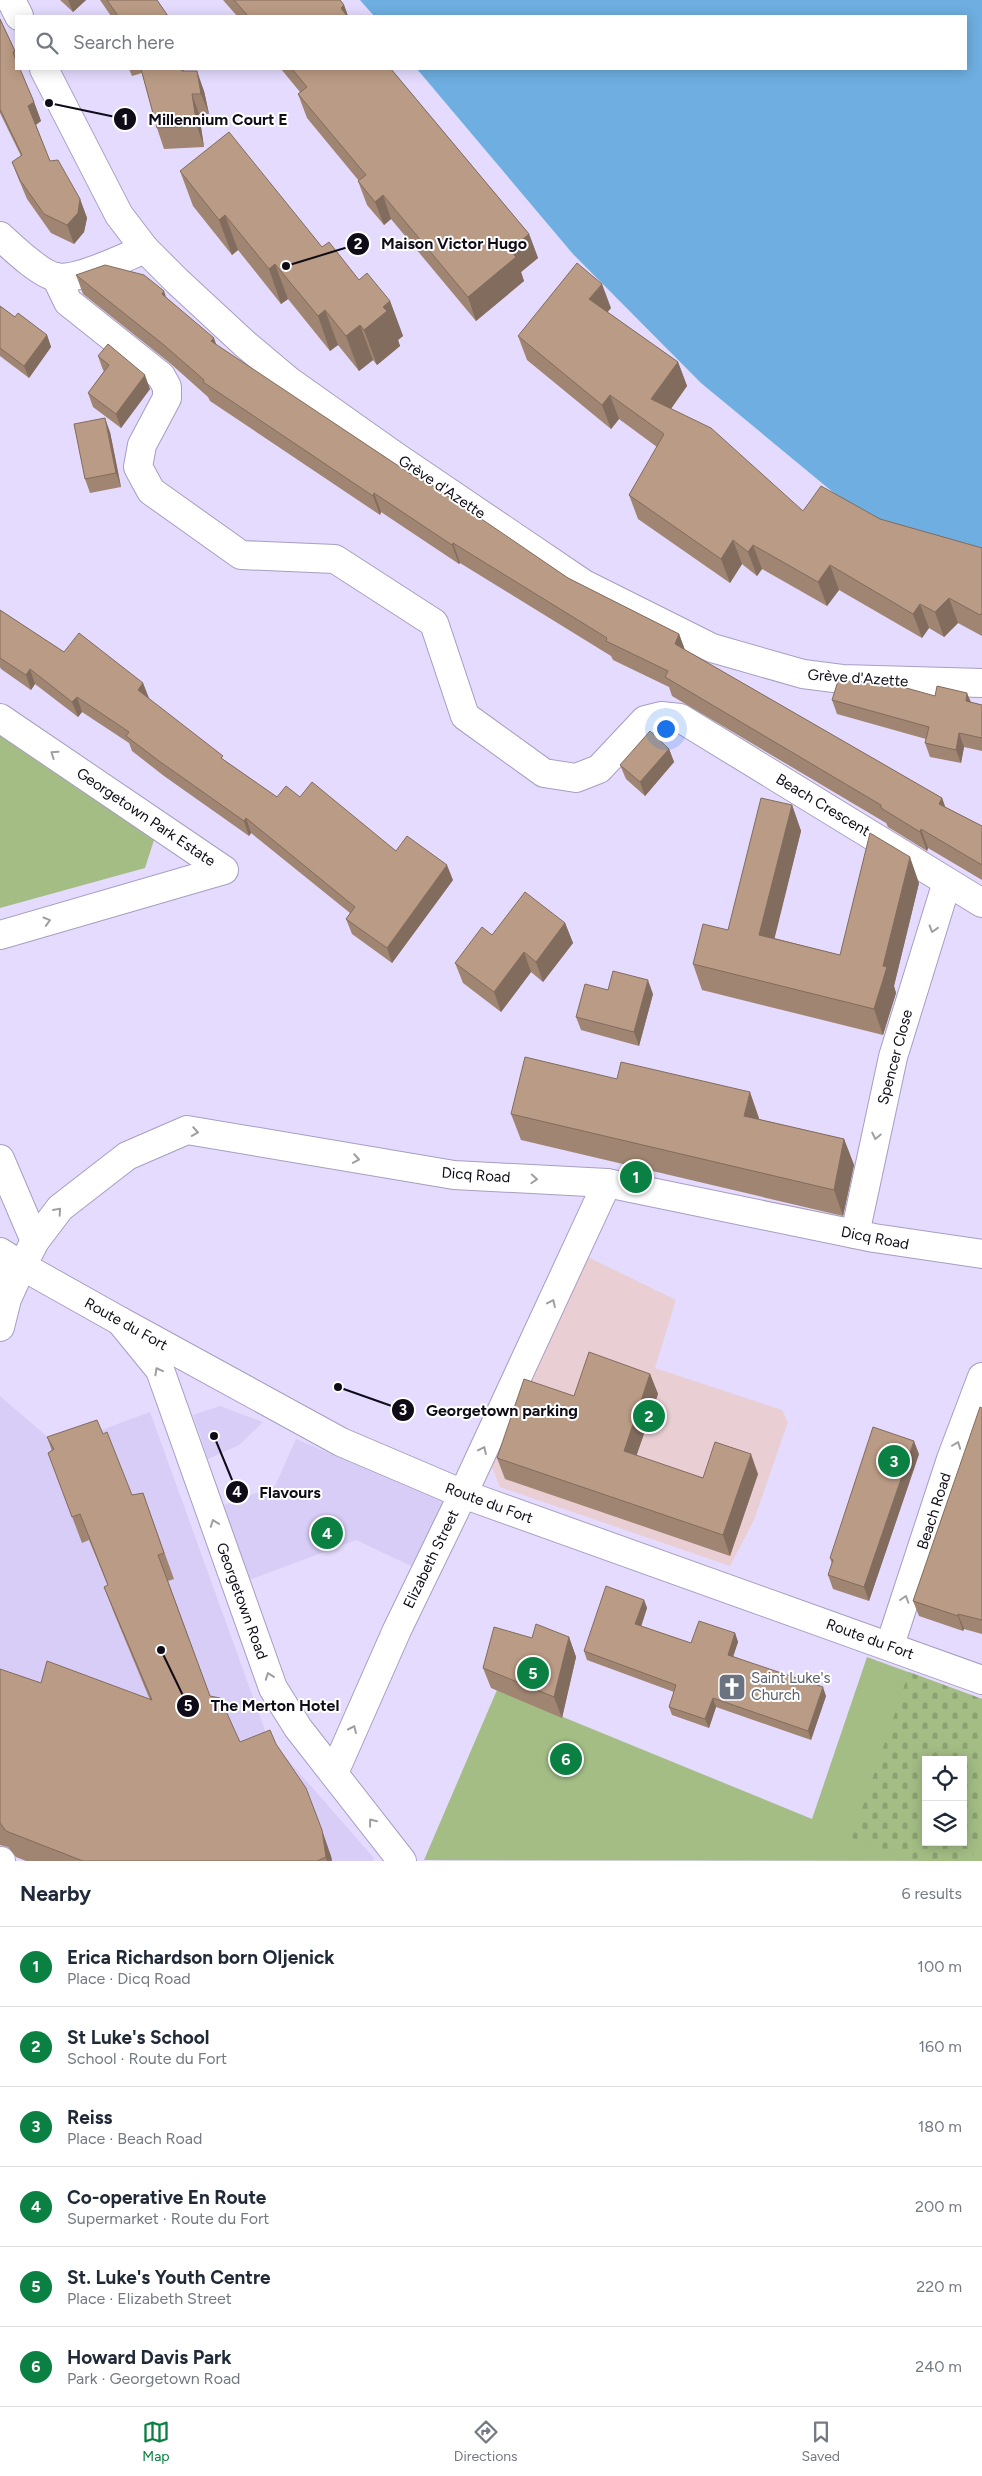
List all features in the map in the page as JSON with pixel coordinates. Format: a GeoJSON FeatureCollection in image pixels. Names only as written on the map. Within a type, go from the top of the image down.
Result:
{"type":"FeatureCollection","features":[{"type":"Feature","properties":{"kind":"main road"},"geometry":{"type":"LineString","coordinates":[[11,0],[18,15]]}},
{"type":"Feature","properties":{"kind":"main road","name":"Grève d'Azette"},"geometry":{"type":"LineString","coordinates":[[45,70],[119,215],[145,249],[245,344],[289,380],[394,456],[584,584],[712,648],[803,674],[842,679],[982,683]]}},
{"type":"Feature","properties":{"kind":"main road"},"geometry":{"type":"LineString","coordinates":[[0,236],[28,261],[56,278],[85,274],[145,249]]}},
{"type":"Feature","properties":{"kind":"main road","name":"Beach Crescent"},"geometry":{"type":"LineString","coordinates":[[56,278],[68,302],[161,376],[167,387],[168,398],[142,445],[138,467],[151,491],[241,555],[336,559],[434,623],[465,716],[544,773],[576,778],[599,769],[645,720],[661,716],[680,718],[982,903]]}},
{"type":"Feature","properties":{"kind":"main road","name":"Georgetown Park Estate"},"geometry":{"type":"LineString","coordinates":[[0,718],[224,870],[0,935]]}},
{"type":"Feature","properties":{"kind":"main road","name":"Spencer Close"},"geometry":{"type":"LineString","coordinates":[[855,1234],[893,1057],[947,882]]}},
{"type":"Feature","properties":{"kind":"main road","name":"Dicq Road"},"geometry":{"type":"LineString","coordinates":[[0,1327],[7,1299],[7,1263],[35,1241],[60,1208],[127,1156],[187,1130],[454,1175],[607,1183],[855,1234],[936,1249],[982,1254]]}},
{"type":"Feature","properties":{"kind":"main road"},"geometry":{"type":"LineString","coordinates":[[0,1159],[35,1241]]}},
{"type":"Feature","properties":{"kind":"main road","name":"Elizabeth Street"},"geometry":{"type":"LineString","coordinates":[[334,1773],[397,1630],[463,1494],[607,1183]]}},
{"type":"Feature","properties":{"kind":"main road","name":"Route du Fort"},"geometry":{"type":"LineString","coordinates":[[7,1263],[120,1321],[342,1442],[463,1494],[890,1645],[982,1680]]}},
{"type":"Feature","properties":{"kind":"main road","name":"Georgetown Road"},"geometry":{"type":"LineString","coordinates":[[120,1321],[160,1370],[273,1688],[298,1728],[402,1861]]}},
{"type":"Feature","properties":{"kind":"main road","name":"Beach Road"},"geometry":{"type":"LineString","coordinates":[[890,1645],[951,1459],[979,1393]]}},
{"type":"Feature","properties":{"kind":"shaded area"},"geometry":{"type":"Polygon","coordinates":[[[588,1257],[676,1300],[655,1368],[782,1410],[788,1422],[754,1520],[730,1566],[500,1487],[491,1465],[588,1257]]]}},
{"type":"Feature","properties":{"kind":"shaded area"},"geometry":{"type":"Polygon","coordinates":[[[0,1396],[58,1446],[150,1412],[267,1736],[374,1858],[373,1861],[34,1861],[0,1847],[0,1396]]]}},
{"type":"Feature","properties":{"kind":"shaded area"},"geometry":{"type":"Polygon","coordinates":[[[220,1406],[263,1422],[239,1445],[208,1459],[193,1415],[220,1406]]]}},
{"type":"Feature","properties":{"kind":"shaded area"},"geometry":{"type":"Polygon","coordinates":[[[296,1439],[445,1503],[411,1566],[356,1540],[249,1580],[224,1505],[275,1486],[296,1439]]]}},
{"type":"Feature","properties":{"kind":"green space"},"geometry":{"type":"Polygon","coordinates":[[[0,731],[155,837],[145,868],[0,908],[0,731]]]}},
{"type":"Feature","properties":{"kind":"green space"},"geometry":{"type":"Polygon","coordinates":[[[867,1657],[982,1699],[982,1861],[424,1860],[497,1690],[812,1819],[867,1657]]]}},
{"type":"Feature","properties":{"kind":"green space"},"geometry":{"type":"Polygon","coordinates":[[[909,1672],[982,1699],[982,1828],[971,1861],[920,1861],[852,1838],[909,1672]]]}},
{"type":"Feature","properties":{"kind":"water"},"geometry":{"type":"Polygon","coordinates":[[[360,0],[982,0],[982,561],[857,512],[701,383],[573,254],[418,70],[967,70],[967,15],[373,15],[360,0]]]}},
{"type":"Feature","properties":{"kind":"building"},"geometry":{"type":"Polygon","coordinates":[[[107,0],[157,0],[167,15],[117,15],[107,0]]]}},
{"type":"Feature","properties":{"kind":"building"},"geometry":{"type":"Polygon","coordinates":[[[234,0],[340,0],[344,5],[341,8],[346,15],[247,15],[234,0]]]}},
{"type":"Feature","properties":{"kind":"building"},"geometry":{"type":"Polygon","coordinates":[[[0,19],[15,51],[13,52],[15,70],[20,70],[34,102],[28,106],[50,161],[58,160],[80,199],[78,213],[67,225],[44,214],[20,180],[12,162],[22,155],[0,109],[0,19]]]}},
{"type":"Feature","properties":{"kind":"building"},"geometry":{"type":"Polygon","coordinates":[[[141,70],[197,71],[201,94],[192,94],[197,126],[157,128],[141,70]]]}},
{"type":"Feature","properties":{"kind":"building"},"geometry":{"type":"Polygon","coordinates":[[[293,70],[392,70],[529,234],[510,250],[516,257],[468,297],[383,195],[375,202],[358,181],[366,175],[298,94],[307,87],[293,70]]]}},
{"type":"Feature","properties":{"kind":"building"},"geometry":{"type":"Polygon","coordinates":[[[229,132],[322,247],[329,242],[359,280],[367,273],[390,301],[383,307],[387,311],[364,330],[360,325],[346,336],[325,310],[318,316],[275,264],[269,269],[225,215],[219,220],[180,171],[229,132]]]}},
{"type":"Feature","properties":{"kind":"building"},"geometry":{"type":"Polygon","coordinates":[[[577,263],[602,284],[589,299],[678,362],[651,399],[711,428],[803,511],[821,486],[880,519],[982,548],[982,613],[980,615],[949,598],[935,612],[920,604],[913,614],[830,565],[818,582],[753,545],[748,552],[733,540],[721,559],[629,495],[664,434],[610,395],[602,405],[518,336],[577,263]]]}},
{"type":"Feature","properties":{"kind":"building"},"geometry":{"type":"Polygon","coordinates":[[[105,265],[144,275],[164,291],[162,294],[214,338],[211,341],[418,479],[420,477],[568,578],[679,634],[675,644],[942,798],[939,804],[982,826],[982,865],[921,829],[920,832],[881,808],[881,805],[665,677],[668,671],[606,641],[607,638],[453,543],[452,545],[374,493],[373,496],[203,382],[204,380],[164,345],[76,275],[105,265]]]}},
{"type":"Feature","properties":{"kind":"building"},"geometry":{"type":"Polygon","coordinates":[[[0,306],[15,317],[18,313],[47,335],[24,366],[0,348],[0,306]]]}},
{"type":"Feature","properties":{"kind":"building"},"geometry":{"type":"Polygon","coordinates":[[[108,344],[145,375],[116,414],[88,393],[109,365],[98,356],[108,344]]]}},
{"type":"Feature","properties":{"kind":"building"},"geometry":{"type":"Polygon","coordinates":[[[105,418],[116,473],[85,479],[74,424],[105,418]]]}},
{"type":"Feature","properties":{"kind":"building"},"geometry":{"type":"Polygon","coordinates":[[[0,610],[64,652],[79,633],[143,683],[138,690],[223,756],[221,758],[277,797],[286,786],[300,797],[312,782],[396,851],[407,836],[447,865],[387,948],[346,919],[355,907],[246,818],[244,821],[159,761],[126,736],[129,732],[77,697],[72,702],[30,669],[26,675],[0,658],[0,610]]]}},
{"type":"Feature","properties":{"kind":"building"},"geometry":{"type":"Polygon","coordinates":[[[838,681],[885,682],[935,696],[937,686],[967,693],[966,701],[982,705],[982,738],[959,733],[956,750],[925,743],[929,727],[832,700],[838,681]]]}},
{"type":"Feature","properties":{"kind":"building"},"geometry":{"type":"Polygon","coordinates":[[[650,731],[669,749],[640,782],[620,765],[650,731]]]}},
{"type":"Feature","properties":{"kind":"building"},"geometry":{"type":"Polygon","coordinates":[[[761,798],[792,805],[759,935],[840,955],[870,833],[910,857],[883,966],[887,967],[874,1009],[693,964],[703,924],[728,930],[761,798]]]}},
{"type":"Feature","properties":{"kind":"building"},"geometry":{"type":"Polygon","coordinates":[[[525,892],[565,923],[536,962],[524,952],[494,992],[455,963],[482,927],[492,935],[525,892]]]}},
{"type":"Feature","properties":{"kind":"building"},"geometry":{"type":"Polygon","coordinates":[[[613,971],[648,980],[634,1032],[576,1017],[585,984],[608,990],[613,971]]]}},
{"type":"Feature","properties":{"kind":"building"},"geometry":{"type":"Polygon","coordinates":[[[525,1057],[617,1079],[621,1062],[750,1092],[744,1116],[844,1139],[834,1190],[511,1114],[525,1057]]]}},
{"type":"Feature","properties":{"kind":"building"},"geometry":{"type":"Polygon","coordinates":[[[589,1352],[650,1374],[624,1451],[703,1478],[715,1442],[751,1454],[723,1535],[497,1458],[524,1379],[574,1396],[589,1352]]]}},
{"type":"Feature","properties":{"kind":"building"},"geometry":{"type":"Polygon","coordinates":[[[980,1407],[982,1408],[982,1620],[958,1614],[958,1616],[913,1601],[980,1407]]]}},
{"type":"Feature","properties":{"kind":"building"},"geometry":{"type":"Polygon","coordinates":[[[97,1420],[103,1434],[107,1432],[132,1495],[143,1493],[164,1553],[158,1555],[210,1696],[220,1698],[240,1742],[270,1730],[276,1744],[306,1788],[322,1830],[326,1857],[317,1861],[83,1861],[6,1831],[0,1823],[0,1669],[41,1683],[47,1661],[152,1700],[104,1587],[108,1585],[80,1514],[72,1517],[48,1453],[54,1449],[47,1437],[97,1420]]]}},
{"type":"Feature","properties":{"kind":"building"},"geometry":{"type":"Polygon","coordinates":[[[873,1427],[914,1441],[864,1587],[828,1575],[833,1560],[830,1558],[873,1427]]]}},
{"type":"Feature","properties":{"kind":"building","name":"Saint Luke's Church"},"geometry":{"type":"Polygon","coordinates":[[[606,1586],[644,1600],[635,1624],[691,1643],[699,1621],[735,1633],[728,1655],[823,1687],[808,1731],[713,1698],[705,1719],[669,1707],[676,1685],[584,1651],[606,1586]]]}},
{"type":"Feature","properties":{"kind":"building"},"geometry":{"type":"Polygon","coordinates":[[[536,1624],[569,1637],[554,1697],[483,1668],[494,1627],[532,1638],[536,1624]]]}},
{"type":"Feature","properties":{"kind":"place","name":"Millennium Court E"},"geometry":{"type":"Point","coordinates":[49,103]}},
{"type":"Feature","properties":{"kind":"place","name":"Maison Victor Hugo"},"geometry":{"type":"Point","coordinates":[286,266]}},
{"type":"Feature","properties":{"kind":"place","name":"Erica Richardson born Oljenick"},"geometry":{"type":"Point","coordinates":[636,1177]}},
{"type":"Feature","properties":{"kind":"place","name":"Georgetown parking"},"geometry":{"type":"Point","coordinates":[338,1387]}},
{"type":"Feature","properties":{"kind":"place","name":"St Luke's School"},"geometry":{"type":"Point","coordinates":[649,1416]}},
{"type":"Feature","properties":{"kind":"place","name":"Flavours"},"geometry":{"type":"Point","coordinates":[214,1436]}},
{"type":"Feature","properties":{"kind":"place","name":"Reiss"},"geometry":{"type":"Point","coordinates":[894,1461]}},
{"type":"Feature","properties":{"kind":"place","name":"Co-operative En Route"},"geometry":{"type":"Point","coordinates":[327,1533]}},
{"type":"Feature","properties":{"kind":"place","name":"The Merton Hotel"},"geometry":{"type":"Point","coordinates":[161,1650]}},
{"type":"Feature","properties":{"kind":"place","name":"St. Luke's Youth Centre"},"geometry":{"type":"Point","coordinates":[533,1673]}},
{"type":"Feature","properties":{"kind":"place","name":"Saint Luke's Church"},"geometry":{"type":"Point","coordinates":[732,1687]}},
{"type":"Feature","properties":{"kind":"place","name":"Howard Davis Park"},"geometry":{"type":"Point","coordinates":[566,1759]}}]}
